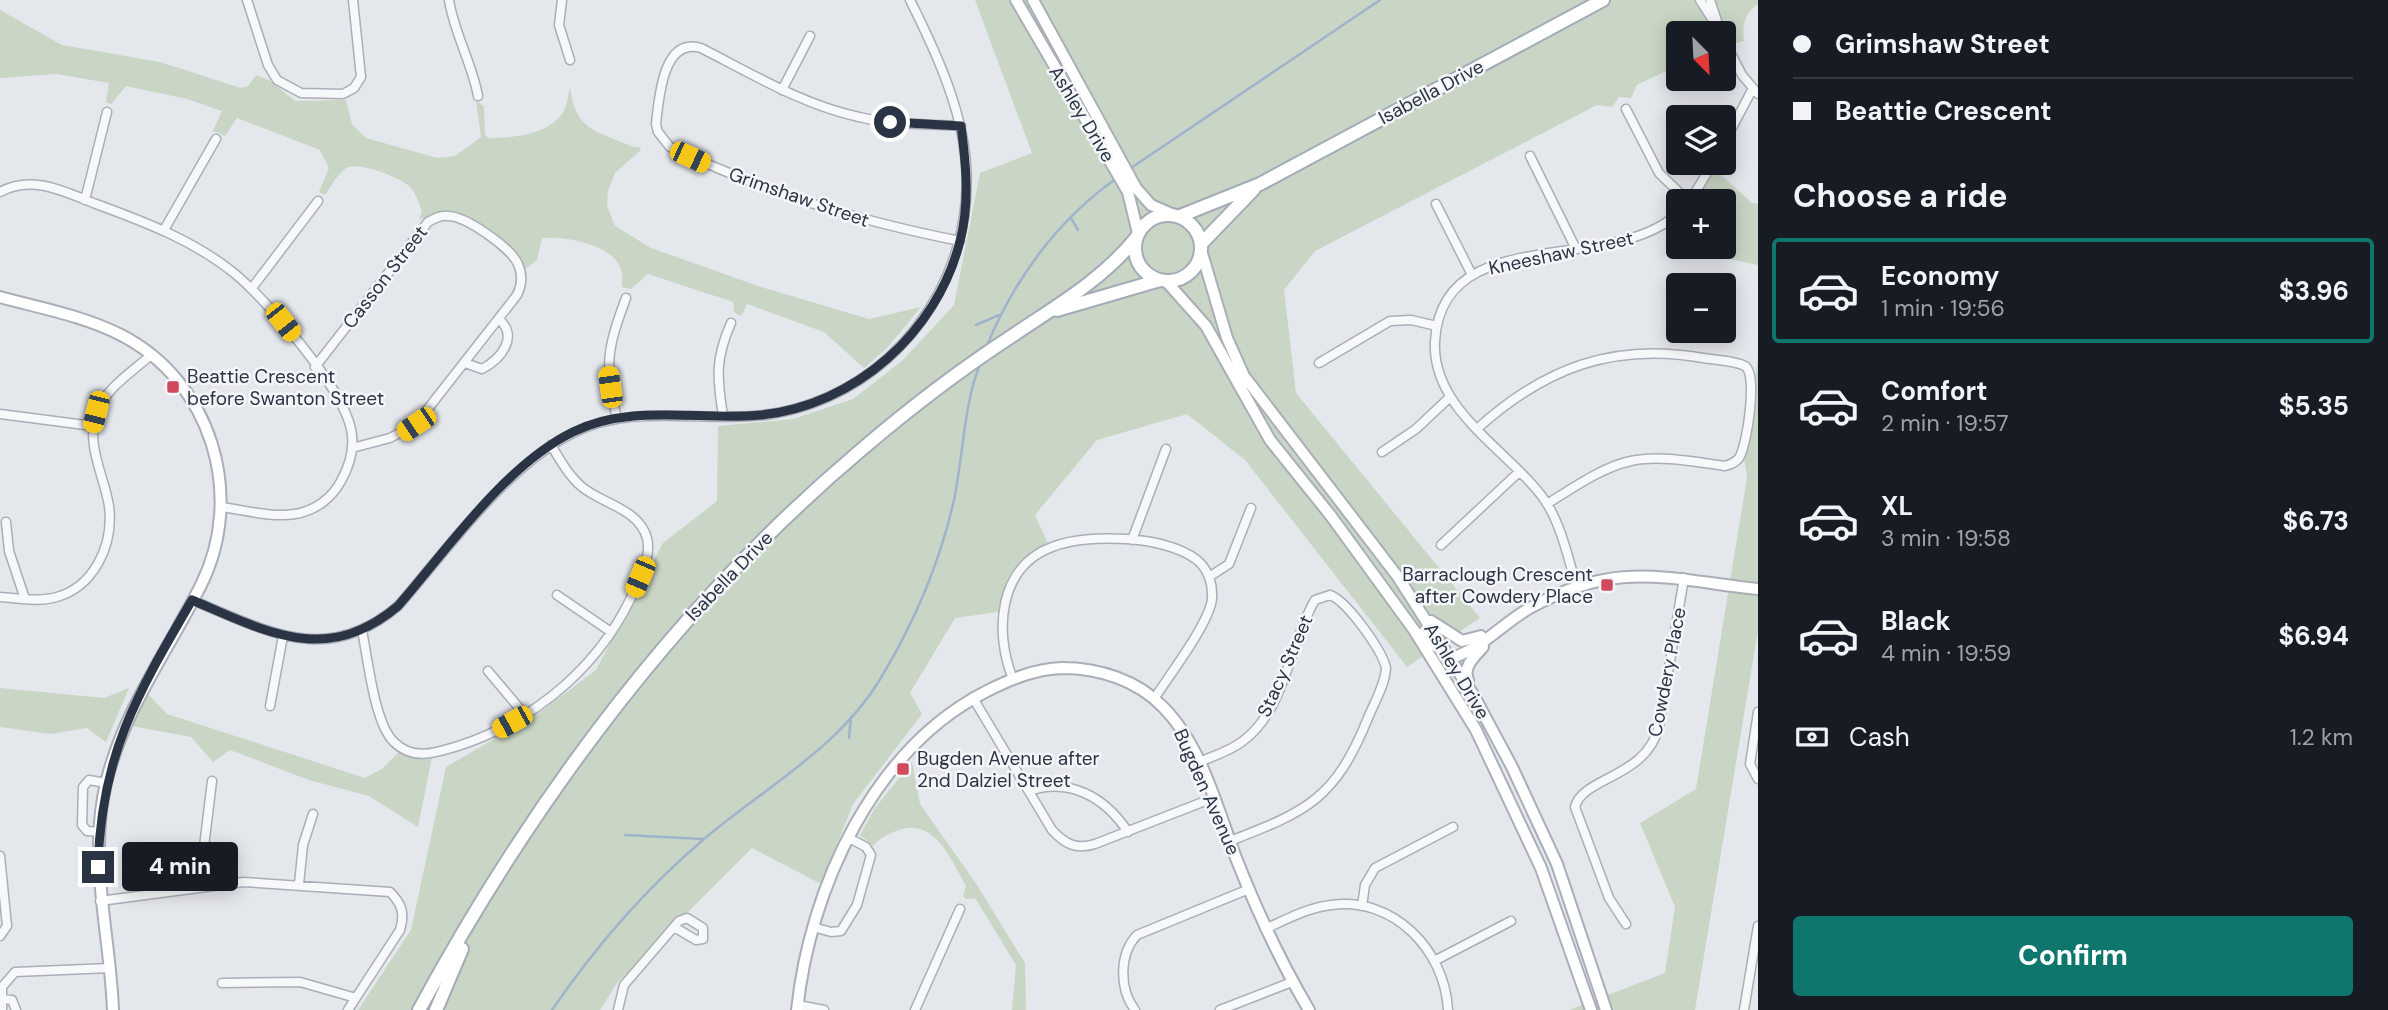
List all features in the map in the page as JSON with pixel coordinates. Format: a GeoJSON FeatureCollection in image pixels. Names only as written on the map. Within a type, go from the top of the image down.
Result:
{"type":"FeatureCollection","features":[{"type":"Feature","properties":{"kind":"main road","name":"Isabella Drive"},"geometry":{"type":"LineString","coordinates":[[1177,215],[1259,184],[1604,0]]}},
{"type":"Feature","properties":{"kind":"main road","name":"Isabella Drive"},"geometry":{"type":"LineString","coordinates":[[1201,247],[1259,184]]}},
{"type":"Feature","properties":{"kind":"main road"},"geometry":{"type":"LineString","coordinates":[[1177,215],[1195,228],[1201,247],[1191,272],[1180,279],[1163,281],[1150,276],[1139,265],[1134,251],[1137,235],[1151,218],[1177,215]]}},
{"type":"Feature","properties":{"kind":"main road","name":"Isabella Drive"},"geometry":{"type":"LineString","coordinates":[[419,1010],[515,845],[574,758],[637,677],[697,608],[831,475],[956,375],[1111,268],[1137,235]]}},
{"type":"Feature","properties":{"kind":"main road","name":"Isabella Drive"},"geometry":{"type":"LineString","coordinates":[[1047,314],[1105,294],[1163,281]]}},
{"type":"Feature","properties":{"kind":"main road","name":"Isabella Drive"},"geometry":{"type":"LineString","coordinates":[[436,1010],[481,904]]}},
{"type":"Feature","properties":{"kind":"street"},"geometry":{"type":"LineString","coordinates":[[247,0],[268,65],[277,80],[301,93],[343,94],[360,81],[362,67],[353,0]]}},
{"type":"Feature","properties":{"kind":"street"},"geometry":{"type":"LineString","coordinates":[[449,0],[456,26],[473,67],[478,96]]}},
{"type":"Feature","properties":{"kind":"street"},"geometry":{"type":"LineString","coordinates":[[562,0],[559,25],[570,61]]}},
{"type":"Feature","properties":{"kind":"street"},"geometry":{"type":"LineString","coordinates":[[192,600],[283,636],[324,641],[362,631],[398,606],[505,484],[551,444],[591,425],[617,419],[657,415],[723,416],[773,413],[813,403],[862,378],[898,349],[939,296],[960,241],[967,184],[961,126],[910,0]]}},
{"type":"Feature","properties":{"kind":"street","name":"Ashley Drive"},"geometry":{"type":"LineString","coordinates":[[1016,0],[1110,150]]}},
{"type":"Feature","properties":{"kind":"street","name":"Ashley Drive"},"geometry":{"type":"LineString","coordinates":[[1033,0],[1132,190],[1137,235]]}},
{"type":"Feature","properties":{"kind":"street"},"geometry":{"type":"LineString","coordinates":[[1700,0],[1721,33],[1710,0]]}},
{"type":"Feature","properties":{"kind":"street"},"geometry":{"type":"LineString","coordinates":[[782,90],[810,36]]}},
{"type":"Feature","properties":{"kind":"street","name":"Grimshaw Street"},"geometry":{"type":"LineString","coordinates":[[960,241],[850,217],[780,195],[670,147],[658,132],[657,116],[668,64],[681,48],[701,48],[782,90],[814,104],[859,118],[961,126]]}},
{"type":"Feature","properties":{"kind":"street"},"geometry":{"type":"LineString","coordinates":[[1736,60],[1755,91],[1736,123]]}},
{"type":"Feature","properties":{"kind":"street"},"geometry":{"type":"LineString","coordinates":[[1626,109],[1659,173],[1676,189]]}},
{"type":"Feature","properties":{"kind":"street"},"geometry":{"type":"LineString","coordinates":[[85,200],[107,112]]}},
{"type":"Feature","properties":{"kind":"street"},"geometry":{"type":"LineString","coordinates":[[164,230],[216,139]]}},
{"type":"Feature","properties":{"kind":"street"},"geometry":{"type":"LineString","coordinates":[[1530,156],[1576,249]]}},
{"type":"Feature","properties":{"kind":"street"},"geometry":{"type":"LineString","coordinates":[[0,192],[22,183],[36,183],[164,230],[210,255],[252,288],[283,322],[315,367],[347,417],[352,448],[339,486],[310,509],[281,515],[221,507]]}},
{"type":"Feature","properties":{"kind":"street","name":"Ashley Drive"},"geometry":{"type":"LineString","coordinates":[[1132,190],[1151,205],[1177,215]]}},
{"type":"Feature","properties":{"kind":"street"},"geometry":{"type":"LineString","coordinates":[[252,288],[318,201]]}},
{"type":"Feature","properties":{"kind":"street"},"geometry":{"type":"LineString","coordinates":[[1436,204],[1472,275]]}},
{"type":"Feature","properties":{"kind":"street","name":"Casson Street"},"geometry":{"type":"LineString","coordinates":[[315,367],[420,229],[437,217],[447,215],[468,222],[511,253],[517,261],[521,287],[416,424],[390,438],[352,448]]}},
{"type":"Feature","properties":{"kind":"street","name":"Kneeshaw Street"},"geometry":{"type":"LineString","coordinates":[[1577,587],[1548,504],[1450,397],[1436,358],[1437,326],[1454,290],[1472,275],[1500,262],[1639,236],[1666,222]]}},
{"type":"Feature","properties":{"kind":"street","name":"Ashley Drive"},"geometry":{"type":"LineString","coordinates":[[1201,247],[1227,338],[1244,376],[1367,534],[1426,617],[1474,696],[1512,767],[1557,864],[1606,1010]]}},
{"type":"Feature","properties":{"kind":"street","name":"Ashley Drive"},"geometry":{"type":"LineString","coordinates":[[1163,281],[1206,326],[1270,440],[1331,516],[1414,630],[1476,730],[1516,809],[1558,910],[1591,1010]]}},
{"type":"Feature","properties":{"kind":"street"},"geometry":{"type":"LineString","coordinates":[[0,297],[96,324],[119,334],[151,355],[182,386],[204,423],[218,464],[221,507],[212,559],[129,713],[106,783],[99,832],[100,901],[113,1010]]}},
{"type":"Feature","properties":{"kind":"street"},"geometry":{"type":"LineString","coordinates":[[617,419],[607,364],[611,341],[626,298]]}},
{"type":"Feature","properties":{"kind":"street"},"geometry":{"type":"LineString","coordinates":[[465,363],[482,369],[500,355],[509,335],[507,326],[499,319]]}},
{"type":"Feature","properties":{"kind":"street"},"geometry":{"type":"LineString","coordinates":[[1319,363],[1390,321],[1411,320],[1437,326]]}},
{"type":"Feature","properties":{"kind":"street"},"geometry":{"type":"LineString","coordinates":[[723,416],[717,365],[730,323]]}},
{"type":"Feature","properties":{"kind":"street"},"geometry":{"type":"LineString","coordinates":[[1478,428],[1503,406],[1538,382],[1563,370],[1604,358],[1670,354],[1743,365],[1751,372],[1753,384],[1742,451],[1735,463],[1725,466],[1666,457],[1627,460],[1593,475],[1548,504]]}},
{"type":"Feature","properties":{"kind":"street"},"geometry":{"type":"LineString","coordinates":[[0,597],[51,599],[72,591],[90,577],[102,556],[107,540],[109,514],[94,448],[93,426],[103,400],[151,355]]}},
{"type":"Feature","properties":{"kind":"street"},"geometry":{"type":"LineString","coordinates":[[1382,452],[1416,429],[1450,397]]}},
{"type":"Feature","properties":{"kind":"street"},"geometry":{"type":"LineString","coordinates":[[0,414],[93,426]]}},
{"type":"Feature","properties":{"kind":"street"},"geometry":{"type":"LineString","coordinates":[[362,631],[382,722],[394,742],[407,751],[426,754],[482,737],[525,715],[573,679],[611,632],[646,562],[647,537],[636,519],[594,495],[573,478],[551,444]]}},
{"type":"Feature","properties":{"kind":"street"},"geometry":{"type":"LineString","coordinates":[[1132,540],[1166,449]]}},
{"type":"Feature","properties":{"kind":"street"},"geometry":{"type":"LineString","coordinates":[[1441,545],[1519,472]]}},
{"type":"Feature","properties":{"kind":"street"},"geometry":{"type":"LineString","coordinates":[[1209,577],[1229,564],[1251,508]]}},
{"type":"Feature","properties":{"kind":"street"},"geometry":{"type":"LineString","coordinates":[[1331,516],[1352,535],[1432,643],[1452,658]]}},
{"type":"Feature","properties":{"kind":"street"},"geometry":{"type":"LineString","coordinates":[[6,522],[9,551],[25,599]]}},
{"type":"Feature","properties":{"kind":"street"},"geometry":{"type":"LineString","coordinates":[[1013,679],[1003,652],[1000,624],[1010,589],[1029,561],[1056,545],[1083,540],[1132,540],[1189,554],[1201,564],[1212,588],[1210,609],[1154,699]]}},
{"type":"Feature","properties":{"kind":"street"},"geometry":{"type":"LineString","coordinates":[[1452,658],[1551,597],[1577,587],[1627,576],[1684,578],[1758,589]]}},
{"type":"Feature","properties":{"kind":"street","name":"Cowdery Place"},"geometry":{"type":"LineString","coordinates":[[1626,923],[1609,898],[1574,807],[1581,795],[1640,761],[1653,746],[1660,726],[1684,578]]}},
{"type":"Feature","properties":{"kind":"street"},"geometry":{"type":"LineString","coordinates":[[557,595],[611,632]]}},
{"type":"Feature","properties":{"kind":"street","name":"Stacy Street"},"geometry":{"type":"LineString","coordinates":[[1199,762],[1230,750],[1255,731],[1273,703],[1315,600],[1330,595],[1342,602],[1381,653],[1386,668],[1353,754],[1336,780],[1314,802],[1297,814],[1230,841]]}},
{"type":"Feature","properties":{"kind":"street"},"geometry":{"type":"LineString","coordinates":[[1426,617],[1462,641],[1499,631]]}},
{"type":"Feature","properties":{"kind":"street"},"geometry":{"type":"LineString","coordinates":[[1474,696],[1465,674],[1469,663],[1499,631]]}},
{"type":"Feature","properties":{"kind":"street"},"geometry":{"type":"LineString","coordinates":[[271,706],[283,636]]}},
{"type":"Feature","properties":{"kind":"street"},"geometry":{"type":"LineString","coordinates":[[1481,636],[1452,658],[1448,667],[1503,770],[1516,809]]}},
{"type":"Feature","properties":{"kind":"street","name":"Bugden Avenue"},"geometry":{"type":"LineString","coordinates":[[798,1007],[813,928],[829,881],[849,838],[884,781],[926,733],[973,698],[1013,679],[1047,669],[1092,670],[1129,682],[1154,699],[1176,720],[1199,762],[1265,929],[1292,982],[1310,1010]]}},
{"type":"Feature","properties":{"kind":"street"},"geometry":{"type":"LineString","coordinates":[[488,671],[525,715]]}},
{"type":"Feature","properties":{"kind":"street"},"geometry":{"type":"LineString","coordinates":[[973,698],[1052,830],[1070,845],[1085,847],[1213,798]]}},
{"type":"Feature","properties":{"kind":"street"},"geometry":{"type":"LineString","coordinates":[[1758,712],[1750,764],[1758,779]]}},
{"type":"Feature","properties":{"kind":"street"},"geometry":{"type":"LineString","coordinates":[[99,832],[87,831],[82,825],[83,788],[89,780],[106,783]]}},
{"type":"Feature","properties":{"kind":"street"},"geometry":{"type":"LineString","coordinates":[[199,888],[212,781]]}},
{"type":"Feature","properties":{"kind":"street"},"geometry":{"type":"LineString","coordinates":[[1029,791],[1055,785],[1082,791],[1108,807],[1128,832]]}},
{"type":"Feature","properties":{"kind":"street"},"geometry":{"type":"LineString","coordinates":[[299,884],[303,845],[313,814]]}},
{"type":"Feature","properties":{"kind":"street"},"geometry":{"type":"LineString","coordinates":[[1362,905],[1365,885],[1375,868],[1453,828]]}},
{"type":"Feature","properties":{"kind":"street"},"geometry":{"type":"LineString","coordinates":[[813,928],[841,931],[858,905],[872,855],[866,847],[849,838]]}},
{"type":"Feature","properties":{"kind":"street"},"geometry":{"type":"LineString","coordinates":[[0,856],[7,926],[0,936]]}},
{"type":"Feature","properties":{"kind":"street"},"geometry":{"type":"LineString","coordinates":[[100,901],[244,882],[381,889],[390,892],[400,904],[404,915],[400,930],[348,1010]]}},
{"type":"Feature","properties":{"kind":"street"},"geometry":{"type":"LineString","coordinates":[[1135,1010],[1127,995],[1124,964],[1130,942],[1137,934],[1249,889]]}},
{"type":"Feature","properties":{"kind":"street"},"geometry":{"type":"LineString","coordinates":[[1265,929],[1316,907],[1362,905],[1383,912],[1403,924],[1436,960],[1444,982],[1448,1010]]}},
{"type":"Feature","properties":{"kind":"street"},"geometry":{"type":"LineString","coordinates":[[915,1010],[960,909]]}},
{"type":"Feature","properties":{"kind":"street"},"geometry":{"type":"LineString","coordinates":[[1436,960],[1511,921]]}},
{"type":"Feature","properties":{"kind":"street"},"geometry":{"type":"LineString","coordinates":[[1744,1010],[1754,970],[1758,926]]}},
{"type":"Feature","properties":{"kind":"street"},"geometry":{"type":"LineString","coordinates":[[618,1010],[624,985],[674,927]]}},
{"type":"Feature","properties":{"kind":"street"},"geometry":{"type":"LineString","coordinates":[[2,1010],[4,975],[23,971],[110,968]]}},
{"type":"Feature","properties":{"kind":"street"},"geometry":{"type":"LineString","coordinates":[[222,983],[300,982],[356,998]]}},
{"type":"Feature","properties":{"kind":"street"},"geometry":{"type":"LineString","coordinates":[[1220,1010],[1292,982]]}},
{"type":"Feature","properties":{"kind":"street"},"geometry":{"type":"LineString","coordinates":[[1,999],[12,1000],[16,1010]]}},
{"type":"Feature","properties":{"kind":"street"},"geometry":{"type":"LineString","coordinates":[[798,1007],[824,1010]]}},
{"type":"Feature","properties":{"kind":"green space"},"geometry":{"type":"Polygon","coordinates":[[[975,0],[1758,0],[1758,4],[1745,20],[1744,41],[1736,43],[1736,21],[1666,21],[1666,71],[1637,85],[1631,98],[1619,97],[1612,107],[1597,105],[1315,251],[1284,290],[1296,393],[1480,618],[1407,667],[1245,460],[1187,414],[1097,440],[1035,515],[1049,546],[1018,575],[998,612],[955,618],[910,693],[922,714],[853,804],[821,884],[752,848],[617,983],[600,1010],[358,1010],[411,930],[446,767],[539,713],[596,670],[663,543],[717,501],[718,426],[793,419],[853,399],[903,360],[954,305],[980,173],[1032,153],[975,0]]]}},
{"type":"Feature","properties":{"kind":"green space"},"geometry":{"type":"Polygon","coordinates":[[[0,10],[62,45],[160,62],[241,88],[248,86],[256,75],[269,80],[295,101],[346,100],[352,124],[366,138],[437,158],[455,156],[481,137],[476,101],[484,106],[485,135],[489,138],[518,136],[538,131],[556,121],[565,108],[570,87],[577,113],[590,128],[641,150],[615,173],[608,191],[607,206],[615,226],[651,248],[761,287],[869,319],[921,307],[887,348],[864,368],[824,332],[747,304],[741,316],[734,312],[733,302],[648,274],[631,289],[622,287],[622,272],[617,261],[588,243],[563,238],[542,238],[537,260],[524,270],[504,242],[470,218],[450,211],[419,219],[422,211],[413,191],[404,182],[388,175],[369,168],[352,166],[340,174],[325,195],[319,192],[329,168],[320,150],[237,118],[225,136],[213,131],[222,111],[187,99],[126,86],[111,104],[106,102],[109,83],[57,74],[0,78],[0,10]]]}},
{"type":"Feature","properties":{"kind":"green space"},"geometry":{"type":"Polygon","coordinates":[[[1708,175],[1721,175],[1751,202],[1758,204],[1758,265],[1730,259],[1736,259],[1736,189],[1697,189],[1708,175]]]}},
{"type":"Feature","properties":{"kind":"green space"},"geometry":{"type":"Polygon","coordinates":[[[1758,357],[1758,630],[1695,1010],[1569,1010],[1665,973],[1675,907],[1640,823],[1696,789],[1747,478],[1744,456],[1758,357]]]}},
{"type":"Feature","properties":{"kind":"green space"},"geometry":{"type":"Polygon","coordinates":[[[0,688],[104,698],[129,688],[106,742],[87,728],[50,734],[0,727],[0,688]]]}},
{"type":"Feature","properties":{"kind":"green space"},"geometry":{"type":"Polygon","coordinates":[[[147,693],[167,714],[365,778],[382,769],[402,749],[432,757],[418,827],[369,796],[309,780],[230,750],[213,762],[191,737],[131,726],[147,693]]]}},
{"type":"Feature","properties":{"kind":"green space"},"geometry":{"type":"Polygon","coordinates":[[[912,762],[920,804],[975,882],[1025,963],[1026,1010],[1012,1010],[1016,965],[975,898],[966,899],[963,896],[966,886],[939,842],[921,829],[896,831],[886,835],[873,846],[860,835],[875,808],[912,762]]]}},
{"type":"Feature","properties":{"kind":"waterway"},"geometry":{"type":"LineString","coordinates":[[1131,168],[1380,0]]}},
{"type":"Feature","properties":{"kind":"waterway"},"geometry":{"type":"LineString","coordinates":[[986,348],[1009,299],[1039,254],[1075,213],[1117,178]]}},
{"type":"Feature","properties":{"kind":"waterway"},"geometry":{"type":"LineString","coordinates":[[1071,218],[1078,230]]}},
{"type":"Feature","properties":{"kind":"waterway"},"geometry":{"type":"LineString","coordinates":[[976,325],[999,315]]}},
{"type":"Feature","properties":{"kind":"waterway"},"geometry":{"type":"LineString","coordinates":[[552,1010],[604,941],[681,859],[823,746],[865,702],[905,634],[934,568],[954,500],[970,396],[980,364]]}},
{"type":"Feature","properties":{"kind":"waterway"},"geometry":{"type":"LineString","coordinates":[[849,738],[851,717]]}},
{"type":"Feature","properties":{"kind":"waterway"},"geometry":{"type":"LineString","coordinates":[[625,835],[702,839]]}},
{"type":"Feature","properties":{"kind":"place","name":"Beattie Crescent before Swanton Street"},"geometry":{"type":"Point","coordinates":[173,387]}},
{"type":"Feature","properties":{"kind":"place","name":"Barraclough Crescent after Cowdery Place"},"geometry":{"type":"Point","coordinates":[1607,585]}},
{"type":"Feature","properties":{"kind":"place","name":"Bugden Avenue after 2nd Dalziel Street"},"geometry":{"type":"Point","coordinates":[903,769]}},
{"type":"Feature","properties":{"kind":"route"},"geometry":{"type":"LineString","coordinates":[[98,867],[99,832],[106,783],[120,736],[132,705],[192,600],[283,636],[324,641],[344,638],[377,623],[398,606],[522,466],[551,444],[574,432],[591,425],[637,416],[759,415],[800,407],[838,392],[862,378],[898,349],[930,311],[953,266],[965,213],[967,184],[961,126],[890,122]]}}]}
